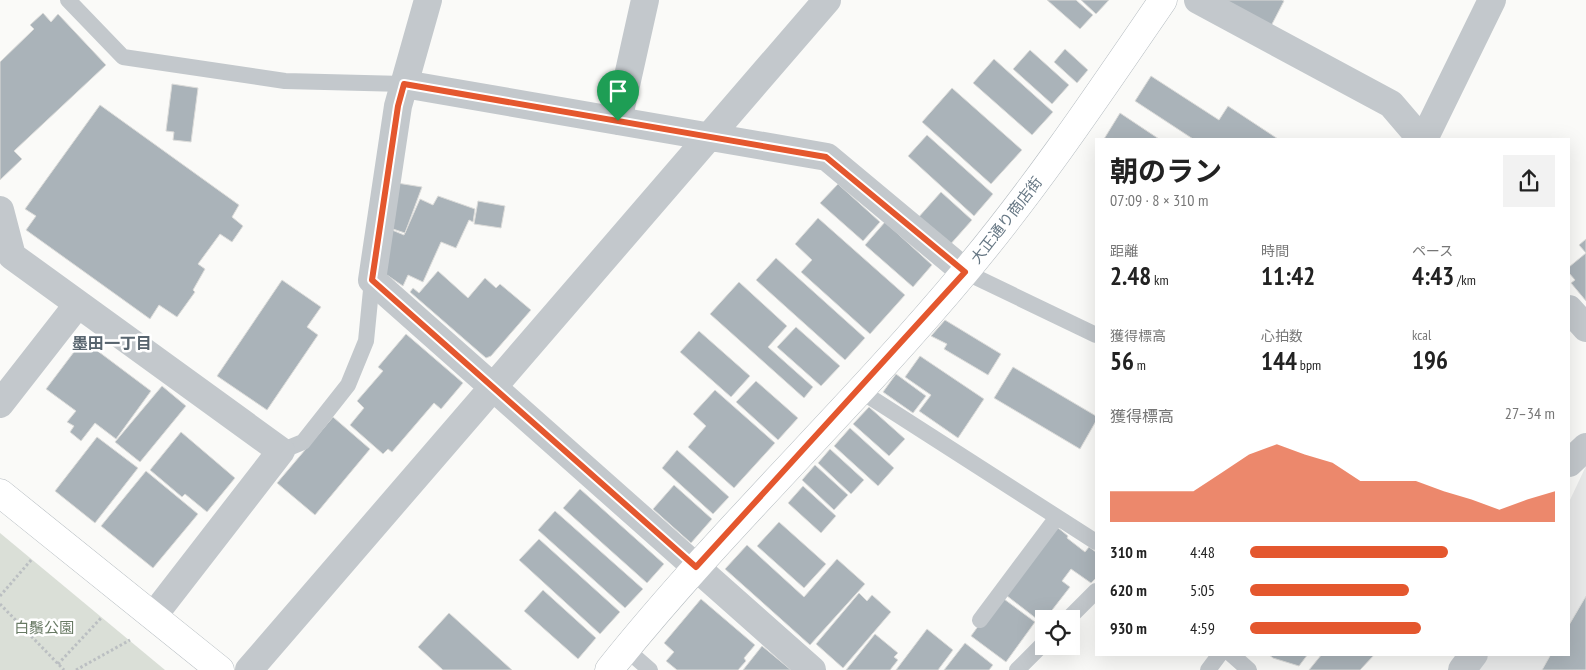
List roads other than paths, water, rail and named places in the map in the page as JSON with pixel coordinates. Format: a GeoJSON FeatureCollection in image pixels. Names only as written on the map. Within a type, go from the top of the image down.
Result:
{"type":"FeatureCollection","features":[{"type":"Feature","properties":{"kind":"street"},"geometry":{"type":"LineString","coordinates":[[428,0],[398,106],[372,280],[812,670]]}},
{"type":"Feature","properties":{"kind":"street"},"geometry":{"type":"LineString","coordinates":[[618,121],[645,0]]}},
{"type":"Feature","properties":{"kind":"street"},"geometry":{"type":"LineString","coordinates":[[249,670],[827,0]]}},
{"type":"Feature","properties":{"kind":"street","name":"大正通り商店街"},"geometry":{"type":"LineString","coordinates":[[609,670],[696,567],[965,272],[1062,146],[1163,0]]}},
{"type":"Feature","properties":{"kind":"street"},"geometry":{"type":"LineString","coordinates":[[1198,0],[1390,104],[1422,138]]}},
{"type":"Feature","properties":{"kind":"street"},"geometry":{"type":"LineString","coordinates":[[1423,138],[1492,0]]}},
{"type":"Feature","properties":{"kind":"street"},"geometry":{"type":"LineString","coordinates":[[404,84],[826,157],[965,272]]}},
{"type":"Feature","properties":{"kind":"street"},"geometry":{"type":"LineString","coordinates":[[0,210],[12,256],[281,451],[154,615]]}},
{"type":"Feature","properties":{"kind":"street"},"geometry":{"type":"LineString","coordinates":[[0,404],[78,304]]}},
{"type":"Feature","properties":{"kind":"street"},"geometry":{"type":"LineString","coordinates":[[1570,310],[1586,328]]}},
{"type":"Feature","properties":{"kind":"street"},"geometry":{"type":"LineString","coordinates":[[1570,462],[1586,447]]}},
{"type":"Feature","properties":{"kind":"street"},"geometry":{"type":"LineString","coordinates":[[0,494],[154,615],[220,670]]}},
{"type":"Feature","properties":{"kind":"street"},"geometry":{"type":"LineString","coordinates":[[1462,670],[1472,656]]}},
{"type":"Feature","properties":{"kind":"lane"},"geometry":{"type":"LineString","coordinates":[[68,0],[123,56],[285,81],[404,84]]}},
{"type":"Feature","properties":{"kind":"lane"},"geometry":{"type":"LineString","coordinates":[[965,272],[1095,335]]}},
{"type":"Feature","properties":{"kind":"lane"},"geometry":{"type":"LineString","coordinates":[[281,451],[303,442],[348,385],[366,341],[372,280]]}},
{"type":"Feature","properties":{"kind":"lane"},"geometry":{"type":"LineString","coordinates":[[859,390],[1095,541]]}},
{"type":"Feature","properties":{"kind":"lane"},"geometry":{"type":"LineString","coordinates":[[980,620],[1057,517]]}},
{"type":"Feature","properties":{"kind":"lane"},"geometry":{"type":"LineString","coordinates":[[1077,610],[1095,591]]}},
{"type":"Feature","properties":{"kind":"lane"},"geometry":{"type":"LineString","coordinates":[[626,649],[650,670]]}},
{"type":"Feature","properties":{"kind":"lane"},"geometry":{"type":"LineString","coordinates":[[1017,670],[1035,652]]}},
{"type":"Feature","properties":{"kind":"lane"},"geometry":{"type":"LineString","coordinates":[[1208,670],[1218,656]]}},
{"type":"Feature","properties":{"kind":"lane"},"geometry":{"type":"LineString","coordinates":[[1233,656],[1249,670]]}},
{"type":"Feature","properties":{"kind":"district","name":"墨田一丁目"},"geometry":{"type":"Point","coordinates":[112,343]}},
{"type":"Feature","properties":{"kind":"park label","name":"白鬚公園"},"geometry":{"type":"Point","coordinates":[44,627]}}]}
